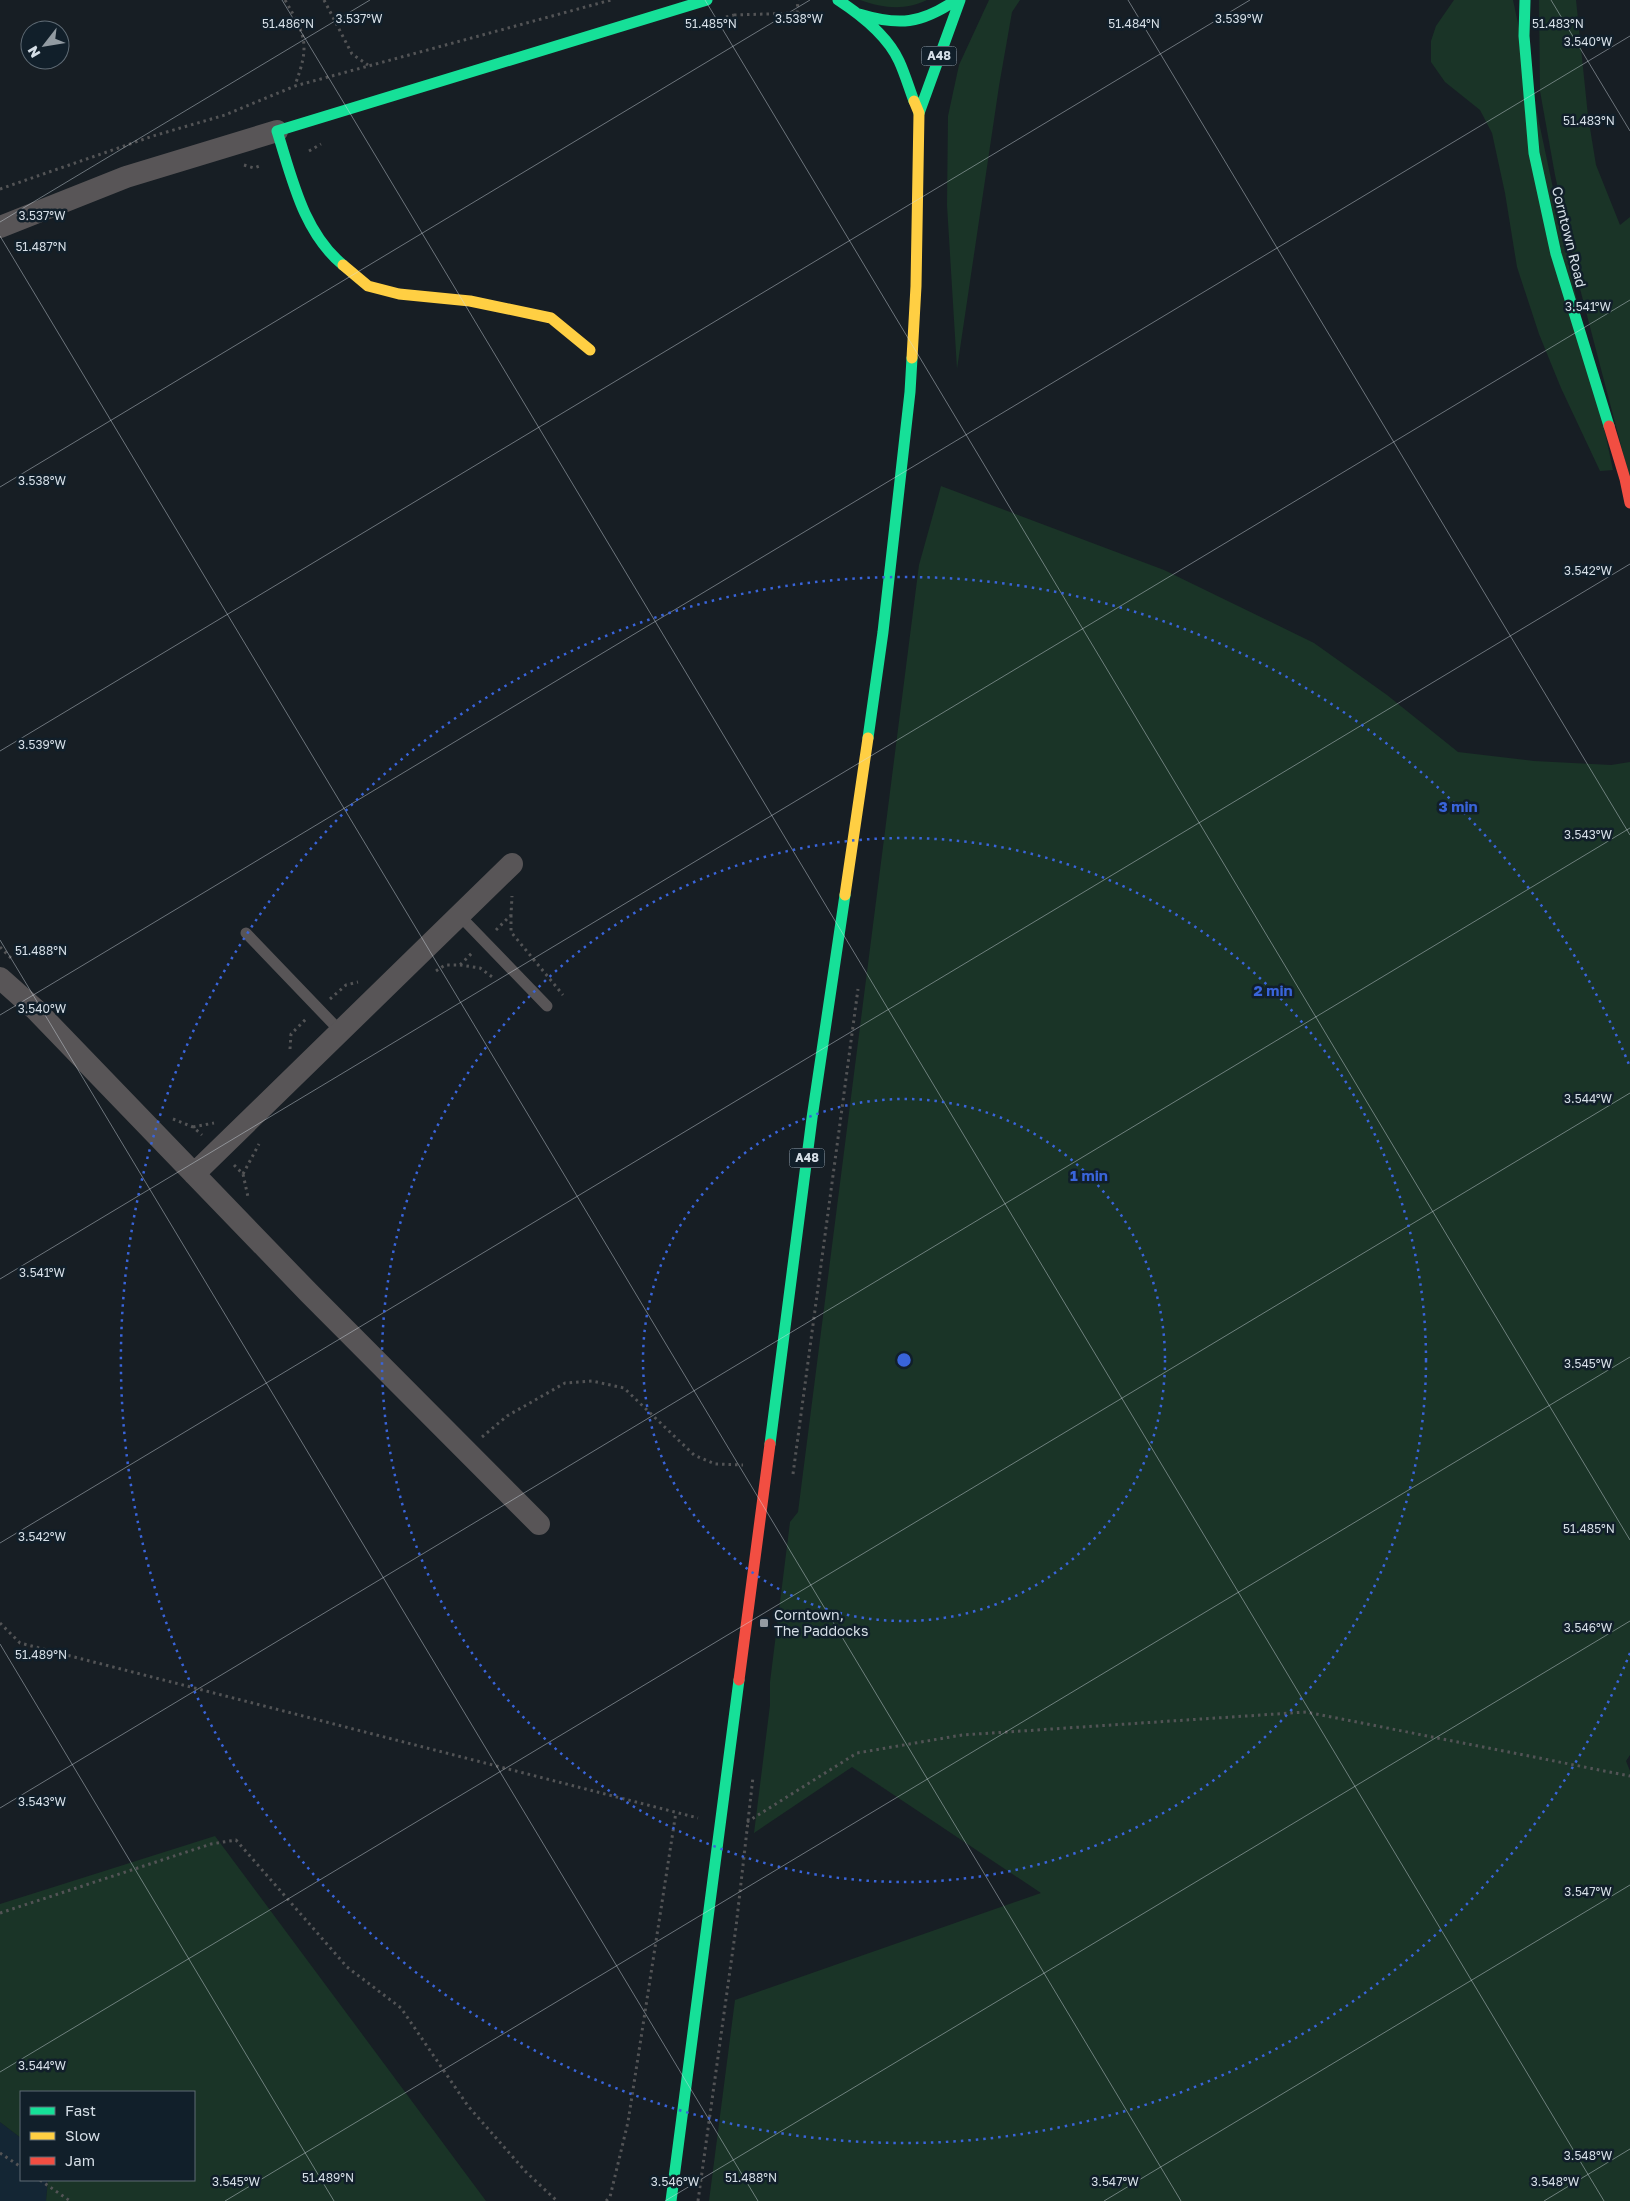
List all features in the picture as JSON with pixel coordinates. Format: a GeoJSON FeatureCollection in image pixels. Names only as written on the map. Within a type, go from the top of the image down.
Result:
{"type":"FeatureCollection","features":[{"type":"Feature","properties":{"kind":"main road"},"geometry":{"type":"LineString","coordinates":[[590,350],[551,318],[470,301],[399,294],[368,286],[334,258],[312,228],[299,202],[277,131],[707,0]]}},
{"type":"Feature","properties":{"kind":"main road","name":"A48"},"geometry":{"type":"LineString","coordinates":[[834,4],[885,22],[913,22],[939,13],[956,0]]}},
{"type":"Feature","properties":{"kind":"main road","name":"A48"},"geometry":{"type":"LineString","coordinates":[[671,2201],[812,1118],[884,632],[910,392],[916,286],[919,113],[960,0]]}},
{"type":"Feature","properties":{"kind":"main road","name":"Corntown Road"},"geometry":{"type":"LineString","coordinates":[[1525,0],[1524,36],[1536,162],[1556,254],[1625,479],[1630,503]]}},
{"type":"Feature","properties":{"kind":"main road","name":"A48"},"geometry":{"type":"LineString","coordinates":[[859,14],[879,33],[898,59],[919,113]]}},
{"type":"Feature","properties":{"kind":"street"},"geometry":{"type":"LineString","coordinates":[[0,227],[126,177],[277,131]]}},
{"type":"Feature","properties":{"kind":"street"},"geometry":{"type":"LineString","coordinates":[[194,1174],[512,864]]}},
{"type":"Feature","properties":{"kind":"street"},"geometry":{"type":"LineString","coordinates":[[0,978],[36,1010],[194,1174],[539,1524]]}},
{"type":"Feature","properties":{"kind":"lane"},"geometry":{"type":"LineString","coordinates":[[459,915],[547,1006]]}},
{"type":"Feature","properties":{"kind":"lane"},"geometry":{"type":"LineString","coordinates":[[246,933],[340,1031]]}},
{"type":"Feature","properties":{"kind":"path"},"geometry":{"type":"LineString","coordinates":[[285,0],[301,28],[305,47],[302,67],[295,86]]}},
{"type":"Feature","properties":{"kind":"path"},"geometry":{"type":"LineString","coordinates":[[324,0],[352,54],[368,65]]}},
{"type":"Feature","properties":{"kind":"path"},"geometry":{"type":"LineString","coordinates":[[0,189],[153,136],[225,115],[295,86],[611,0]]}},
{"type":"Feature","properties":{"kind":"path"},"geometry":{"type":"LineString","coordinates":[[797,13],[798,0]]}},
{"type":"Feature","properties":{"kind":"path"},"geometry":{"type":"LineString","coordinates":[[726,10],[734,15],[797,13],[834,4]]}},
{"type":"Feature","properties":{"kind":"path"},"geometry":{"type":"LineString","coordinates":[[511,914],[511,932],[563,995]]}},
{"type":"Feature","properties":{"kind":"path"},"geometry":{"type":"LineString","coordinates":[[460,965],[480,968],[500,982]]}},
{"type":"Feature","properties":{"kind":"path"},"geometry":{"type":"LineString","coordinates":[[792,1479],[859,980]]}},
{"type":"Feature","properties":{"kind":"path"},"geometry":{"type":"LineString","coordinates":[[480,1439],[507,1416],[564,1383],[592,1381],[624,1388],[694,1455],[715,1464],[752,1465]]}},
{"type":"Feature","properties":{"kind":"path"},"geometry":{"type":"LineString","coordinates":[[0,1624],[20,1643],[699,1818],[748,1822],[857,1753],[962,1735],[1306,1712],[1630,1776]]}},
{"type":"Feature","properties":{"kind":"path"},"geometry":{"type":"LineString","coordinates":[[698,2201],[735,1937],[754,1773]]}},
{"type":"Feature","properties":{"kind":"path"},"geometry":{"type":"LineString","coordinates":[[606,2201],[610,2197],[628,2122],[676,1812]]}},
{"type":"Feature","properties":{"kind":"path"},"geometry":{"type":"LineString","coordinates":[[0,1913],[211,1844],[236,1840],[347,1967],[400,2008],[468,2106],[526,2172],[557,2201]]}},
{"type":"Feature","properties":{"kind":"path"},"geometry":{"type":"LineString","coordinates":[[0,2153],[20,2166]]}},
{"type":"Feature","properties":{"kind":"path"},"geometry":{"type":"LineString","coordinates":[[41,2181],[70,2201]]}},
{"type":"Feature","properties":{"kind":"shaded area"},"geometry":{"type":"Polygon","coordinates":[[[0,2122],[20,2137],[20,2181],[48,2181],[46,2201],[0,2201],[0,2122]]]}},
{"type":"Feature","properties":{"kind":"green space"},"geometry":{"type":"Polygon","coordinates":[[[860,0],[927,0],[910,6],[894,7],[860,0]]]}},
{"type":"Feature","properties":{"kind":"green space"},"geometry":{"type":"Polygon","coordinates":[[[989,0],[1020,0],[1012,12],[999,86],[957,369],[947,205],[948,116],[959,65],[989,0]]]}},
{"type":"Feature","properties":{"kind":"green space"},"geometry":{"type":"Polygon","coordinates":[[[1454,0],[1513,0],[1613,470],[1600,471],[1561,388],[1539,334],[1517,267],[1505,193],[1492,133],[1480,110],[1445,82],[1431,62],[1431,41],[1436,26],[1454,0]]]}},
{"type":"Feature","properties":{"kind":"green space"},"geometry":{"type":"Polygon","coordinates":[[[1539,0],[1576,0],[1588,116],[1596,165],[1620,225],[1630,217],[1630,480],[1578,281],[1555,175],[1540,91],[1539,0]]]}},
{"type":"Feature","properties":{"kind":"green space"},"geometry":{"type":"Polygon","coordinates":[[[941,486],[1164,570],[1314,643],[1387,695],[1458,752],[1534,761],[1611,765],[1630,762],[1630,1755],[1626,1761],[1630,1771],[1630,2201],[709,2201],[735,2000],[1041,1893],[852,1767],[754,1833],[790,1522],[798,1512],[919,565],[941,486]]]}},
{"type":"Feature","properties":{"kind":"green space"},"geometry":{"type":"Polygon","coordinates":[[[215,1836],[486,2201],[46,2201],[48,2181],[195,2181],[195,2091],[20,2091],[20,2137],[0,2122],[0,1904],[215,1836]]]}},
{"type":"Feature","properties":{"kind":"traffic: fast"},"geometry":{"type":"LineString","coordinates":[[343,265],[329,252],[308,220],[294,185],[277,131],[707,0]]}},
{"type":"Feature","properties":{"kind":"traffic: fast"},"geometry":{"type":"LineString","coordinates":[[838,0],[856,12],[888,43],[899,61],[914,101]]}},
{"type":"Feature","properties":{"kind":"traffic: fast"},"geometry":{"type":"LineString","coordinates":[[859,14],[886,20],[909,20],[932,14],[956,0]]}},
{"type":"Feature","properties":{"kind":"traffic: fast"},"geometry":{"type":"LineString","coordinates":[[919,113],[960,0]]}},
{"type":"Feature","properties":{"kind":"traffic: fast"},"geometry":{"type":"LineString","coordinates":[[1525,0],[1524,36],[1534,153],[1556,254],[1609,426]]}},
{"type":"Feature","properties":{"kind":"traffic: fast"},"geometry":{"type":"LineString","coordinates":[[868,738],[883,632],[910,392],[912,358]]}},
{"type":"Feature","properties":{"kind":"traffic: fast"},"geometry":{"type":"LineString","coordinates":[[770,1444],[812,1118],[845,895]]}},
{"type":"Feature","properties":{"kind":"traffic: fast"},"geometry":{"type":"LineString","coordinates":[[671,2201],[739,1680]]}},
{"type":"Feature","properties":{"kind":"traffic: slow"},"geometry":{"type":"LineString","coordinates":[[912,358],[916,286],[919,113],[914,101]]}},
{"type":"Feature","properties":{"kind":"traffic: slow"},"geometry":{"type":"LineString","coordinates":[[343,265],[368,286],[399,294],[470,301],[551,318],[590,350]]}},
{"type":"Feature","properties":{"kind":"traffic: slow"},"geometry":{"type":"LineString","coordinates":[[845,895],[868,738]]}},
{"type":"Feature","properties":{"kind":"traffic: jam"},"geometry":{"type":"LineString","coordinates":[[1609,426],[1630,503]]}},
{"type":"Feature","properties":{"kind":"traffic: jam"},"geometry":{"type":"LineString","coordinates":[[739,1680],[770,1444]]}},
{"type":"Feature","properties":{"kind":"place","name":"Corntown, The Paddocks"},"geometry":{"type":"Point","coordinates":[764,1623]}}]}
